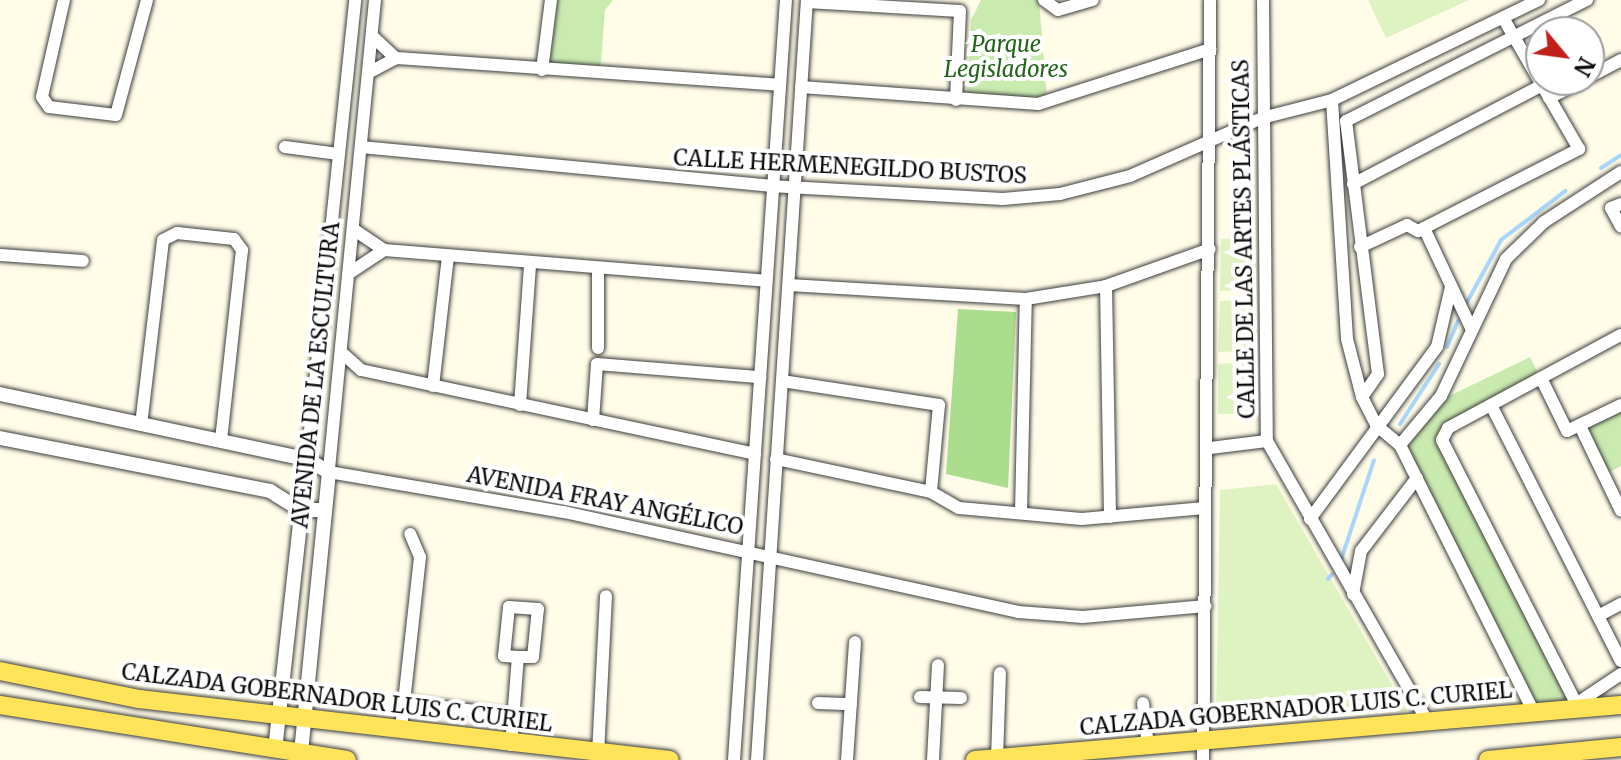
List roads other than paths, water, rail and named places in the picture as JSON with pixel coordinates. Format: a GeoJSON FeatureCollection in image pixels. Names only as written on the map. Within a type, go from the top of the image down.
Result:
{"type":"FeatureCollection","features":[{"type":"Feature","properties":{"kind":"main road","name":"CALZADA GOBERNADOR LUIS C. CURIEL"},"geometry":{"type":"LineString","coordinates":[[0,671],[139,699],[511,745],[670,760]]}},
{"type":"Feature","properties":{"kind":"main road"},"geometry":{"type":"LineString","coordinates":[[0,705],[347,760]]}},
{"type":"Feature","properties":{"kind":"main road","name":"CALZADA GOBERNADOR LUIS C. CURIEL"},"geometry":{"type":"LineString","coordinates":[[975,760],[1148,747],[1203,751],[1428,722],[1578,706],[1621,705]]}},
{"type":"Feature","properties":{"kind":"main road"},"geometry":{"type":"LineString","coordinates":[[1488,760],[1621,747]]}},
{"type":"Feature","properties":{"kind":"street"},"geometry":{"type":"LineString","coordinates":[[64,0],[42,97],[49,107],[121,111],[126,63],[147,0]]}},
{"type":"Feature","properties":{"kind":"street","name":"AVENIDA DE LA ESCULTURA"},"geometry":{"type":"LineString","coordinates":[[275,750],[355,0]]}},
{"type":"Feature","properties":{"kind":"street","name":"AVENIDA DE LA ESCULTURA"},"geometry":{"type":"LineString","coordinates":[[301,754],[307,719],[375,0]]}},
{"type":"Feature","properties":{"kind":"street"},"geometry":{"type":"LineString","coordinates":[[542,70],[551,0]]}},
{"type":"Feature","properties":{"kind":"street"},"geometry":{"type":"LineString","coordinates":[[734,760],[770,186],[786,0]]}},
{"type":"Feature","properties":{"kind":"street"},"geometry":{"type":"LineString","coordinates":[[1047,4],[1093,0]]}},
{"type":"Feature","properties":{"kind":"street"},"geometry":{"type":"LineString","coordinates":[[1203,751],[1205,508],[1210,448],[1210,0]]}},
{"type":"Feature","properties":{"kind":"street","name":"CALLE DE LAS ARTES PLÁSTICAS"},"geometry":{"type":"LineString","coordinates":[[1263,0],[1267,441],[1428,722]]}},
{"type":"Feature","properties":{"kind":"street","name":"CALLE HERMENEGILDO BUSTOS"},"geometry":{"type":"LineString","coordinates":[[361,147],[770,186],[1046,196],[1130,176],[1210,137],[1262,118],[1332,100],[1539,0]]}},
{"type":"Feature","properties":{"kind":"street"},"geometry":{"type":"LineString","coordinates":[[1362,397],[1378,381],[1369,345],[1346,121],[1587,0]]}},
{"type":"Feature","properties":{"kind":"street"},"geometry":{"type":"LineString","coordinates":[[757,760],[807,1],[960,11],[956,100]]}},
{"type":"Feature","properties":{"kind":"street"},"geometry":{"type":"LineString","coordinates":[[1503,18],[1525,56]]}},
{"type":"Feature","properties":{"kind":"street"},"geometry":{"type":"LineString","coordinates":[[372,36],[396,58]]}},
{"type":"Feature","properties":{"kind":"street"},"geometry":{"type":"LineString","coordinates":[[801,87],[956,100],[1057,101],[1210,49]]}},
{"type":"Feature","properties":{"kind":"street"},"geometry":{"type":"LineString","coordinates":[[368,73],[396,58],[780,85]]}},
{"type":"Feature","properties":{"kind":"street"},"geometry":{"type":"LineString","coordinates":[[1353,184],[1525,94]]}},
{"type":"Feature","properties":{"kind":"street"},"geometry":{"type":"LineString","coordinates":[[1360,247],[1407,225],[1424,228],[1579,149],[1549,98],[1553,96]]}},
{"type":"Feature","properties":{"kind":"street"},"geometry":{"type":"LineString","coordinates":[[1332,100],[1347,339],[1362,397],[1376,425],[1400,445],[1534,713]]}},
{"type":"Feature","properties":{"kind":"street"},"geometry":{"type":"LineString","coordinates":[[285,147],[339,154]]}},
{"type":"Feature","properties":{"kind":"street"},"geometry":{"type":"LineString","coordinates":[[1400,445],[1441,396],[1471,328],[1515,248],[1621,172]]}},
{"type":"Feature","properties":{"kind":"street"},"geometry":{"type":"LineString","coordinates":[[1616,206],[1621,227]]}},
{"type":"Feature","properties":{"kind":"street"},"geometry":{"type":"LineString","coordinates":[[1424,228],[1471,328]]}},
{"type":"Feature","properties":{"kind":"street"},"geometry":{"type":"LineString","coordinates":[[353,229],[384,250],[530,267],[766,281]]}},
{"type":"Feature","properties":{"kind":"street"},"geometry":{"type":"LineString","coordinates":[[141,425],[169,234],[234,239],[242,250],[221,441]]}},
{"type":"Feature","properties":{"kind":"street"},"geometry":{"type":"LineString","coordinates":[[789,285],[1026,299],[1106,286],[1210,249]]}},
{"type":"Feature","properties":{"kind":"street"},"geometry":{"type":"LineString","coordinates":[[348,274],[384,250]]}},
{"type":"Feature","properties":{"kind":"street"},"geometry":{"type":"LineString","coordinates":[[0,255],[83,261]]}},
{"type":"Feature","properties":{"kind":"street"},"geometry":{"type":"LineString","coordinates":[[433,386],[448,256]]}},
{"type":"Feature","properties":{"kind":"street"},"geometry":{"type":"LineString","coordinates":[[520,405],[530,267]]}},
{"type":"Feature","properties":{"kind":"street"},"geometry":{"type":"LineString","coordinates":[[598,270],[598,348]]}},
{"type":"Feature","properties":{"kind":"street"},"geometry":{"type":"LineString","coordinates":[[1106,286],[1110,517]]}},
{"type":"Feature","properties":{"kind":"street"},"geometry":{"type":"LineString","coordinates":[[1310,519],[1376,425],[1437,347],[1451,287]]}},
{"type":"Feature","properties":{"kind":"street"},"geometry":{"type":"LineString","coordinates":[[1021,512],[1026,299]]}},
{"type":"Feature","properties":{"kind":"street"},"geometry":{"type":"LineString","coordinates":[[1621,352],[1618,337],[1491,405],[1443,435],[1578,706],[1621,674]]}},
{"type":"Feature","properties":{"kind":"street"},"geometry":{"type":"LineString","coordinates":[[341,352],[361,370],[755,454]]}},
{"type":"Feature","properties":{"kind":"street"},"geometry":{"type":"LineString","coordinates":[[593,420],[597,364],[760,377]]}},
{"type":"Feature","properties":{"kind":"street"},"geometry":{"type":"LineString","coordinates":[[338,382],[361,370]]}},
{"type":"Feature","properties":{"kind":"street"},"geometry":{"type":"LineString","coordinates":[[1541,378],[1575,429],[1621,511]]}},
{"type":"Feature","properties":{"kind":"street"},"geometry":{"type":"LineString","coordinates":[[782,381],[939,405],[931,492]]}},
{"type":"Feature","properties":{"kind":"street","name":"AVENIDA FRAY ANGÉLICO"},"geometry":{"type":"LineString","coordinates":[[0,394],[307,459],[329,472],[772,556],[1018,612],[1083,617],[1206,606]]}},
{"type":"Feature","properties":{"kind":"street"},"geometry":{"type":"LineString","coordinates":[[1491,405],[1621,661]]}},
{"type":"Feature","properties":{"kind":"street"},"geometry":{"type":"LineString","coordinates":[[1575,429],[1621,405]]}},
{"type":"Feature","properties":{"kind":"street"},"geometry":{"type":"LineString","coordinates":[[0,438],[270,491],[301,510],[325,510]]}},
{"type":"Feature","properties":{"kind":"street"},"geometry":{"type":"LineString","coordinates":[[1210,448],[1267,441]]}},
{"type":"Feature","properties":{"kind":"street"},"geometry":{"type":"LineString","coordinates":[[776,459],[931,492],[959,508],[1110,517],[1205,508]]}},
{"type":"Feature","properties":{"kind":"street"},"geometry":{"type":"LineString","coordinates":[[1353,594],[1361,551],[1417,478]]}},
{"type":"Feature","properties":{"kind":"street"},"geometry":{"type":"LineString","coordinates":[[401,729],[420,557],[410,534]]}},
{"type":"Feature","properties":{"kind":"street"},"geometry":{"type":"LineString","coordinates":[[598,754],[606,596]]}},
{"type":"Feature","properties":{"kind":"street"},"geometry":{"type":"LineString","coordinates":[[1598,616],[1621,604]]}},
{"type":"Feature","properties":{"kind":"street"},"geometry":{"type":"LineString","coordinates":[[509,607],[538,609],[533,657],[518,657],[504,656],[509,607]]}},
{"type":"Feature","properties":{"kind":"street"},"geometry":{"type":"LineString","coordinates":[[847,760],[855,642]]}},
{"type":"Feature","properties":{"kind":"street"},"geometry":{"type":"LineString","coordinates":[[511,745],[518,657]]}},
{"type":"Feature","properties":{"kind":"street"},"geometry":{"type":"LineString","coordinates":[[933,760],[938,665]]}},
{"type":"Feature","properties":{"kind":"street"},"geometry":{"type":"LineString","coordinates":[[997,758],[1000,673]]}},
{"type":"Feature","properties":{"kind":"street"},"geometry":{"type":"LineString","coordinates":[[920,697],[961,698]]}},
{"type":"Feature","properties":{"kind":"street"},"geometry":{"type":"LineString","coordinates":[[405,702],[515,716]]}},
{"type":"Feature","properties":{"kind":"street"},"geometry":{"type":"LineString","coordinates":[[818,703],[851,704]]}},
{"type":"Feature","properties":{"kind":"street"},"geometry":{"type":"LineString","coordinates":[[1143,703],[1148,747]]}},
{"type":"Feature","properties":{"kind":"waterway"},"geometry":{"type":"LineString","coordinates":[[1601,168],[1621,155]]}},
{"type":"Feature","properties":{"kind":"waterway"},"geometry":{"type":"LineString","coordinates":[[1466,304],[1501,240],[1565,191]]}},
{"type":"Feature","properties":{"kind":"waterway"},"geometry":{"type":"LineString","coordinates":[[1447,347],[1458,321]]}},
{"type":"Feature","properties":{"kind":"waterway"},"geometry":{"type":"LineString","coordinates":[[1400,424],[1439,364]]}},
{"type":"Feature","properties":{"kind":"waterway"},"geometry":{"type":"LineString","coordinates":[[1340,563],[1374,460]]}},
{"type":"Feature","properties":{"kind":"waterway"},"geometry":{"type":"LineString","coordinates":[[1328,579],[1332,574]]}},
{"type":"Feature","properties":{"kind":"park label","name":"Parque Legisladores"},"geometry":{"type":"Point","coordinates":[1006,56]}}]}
